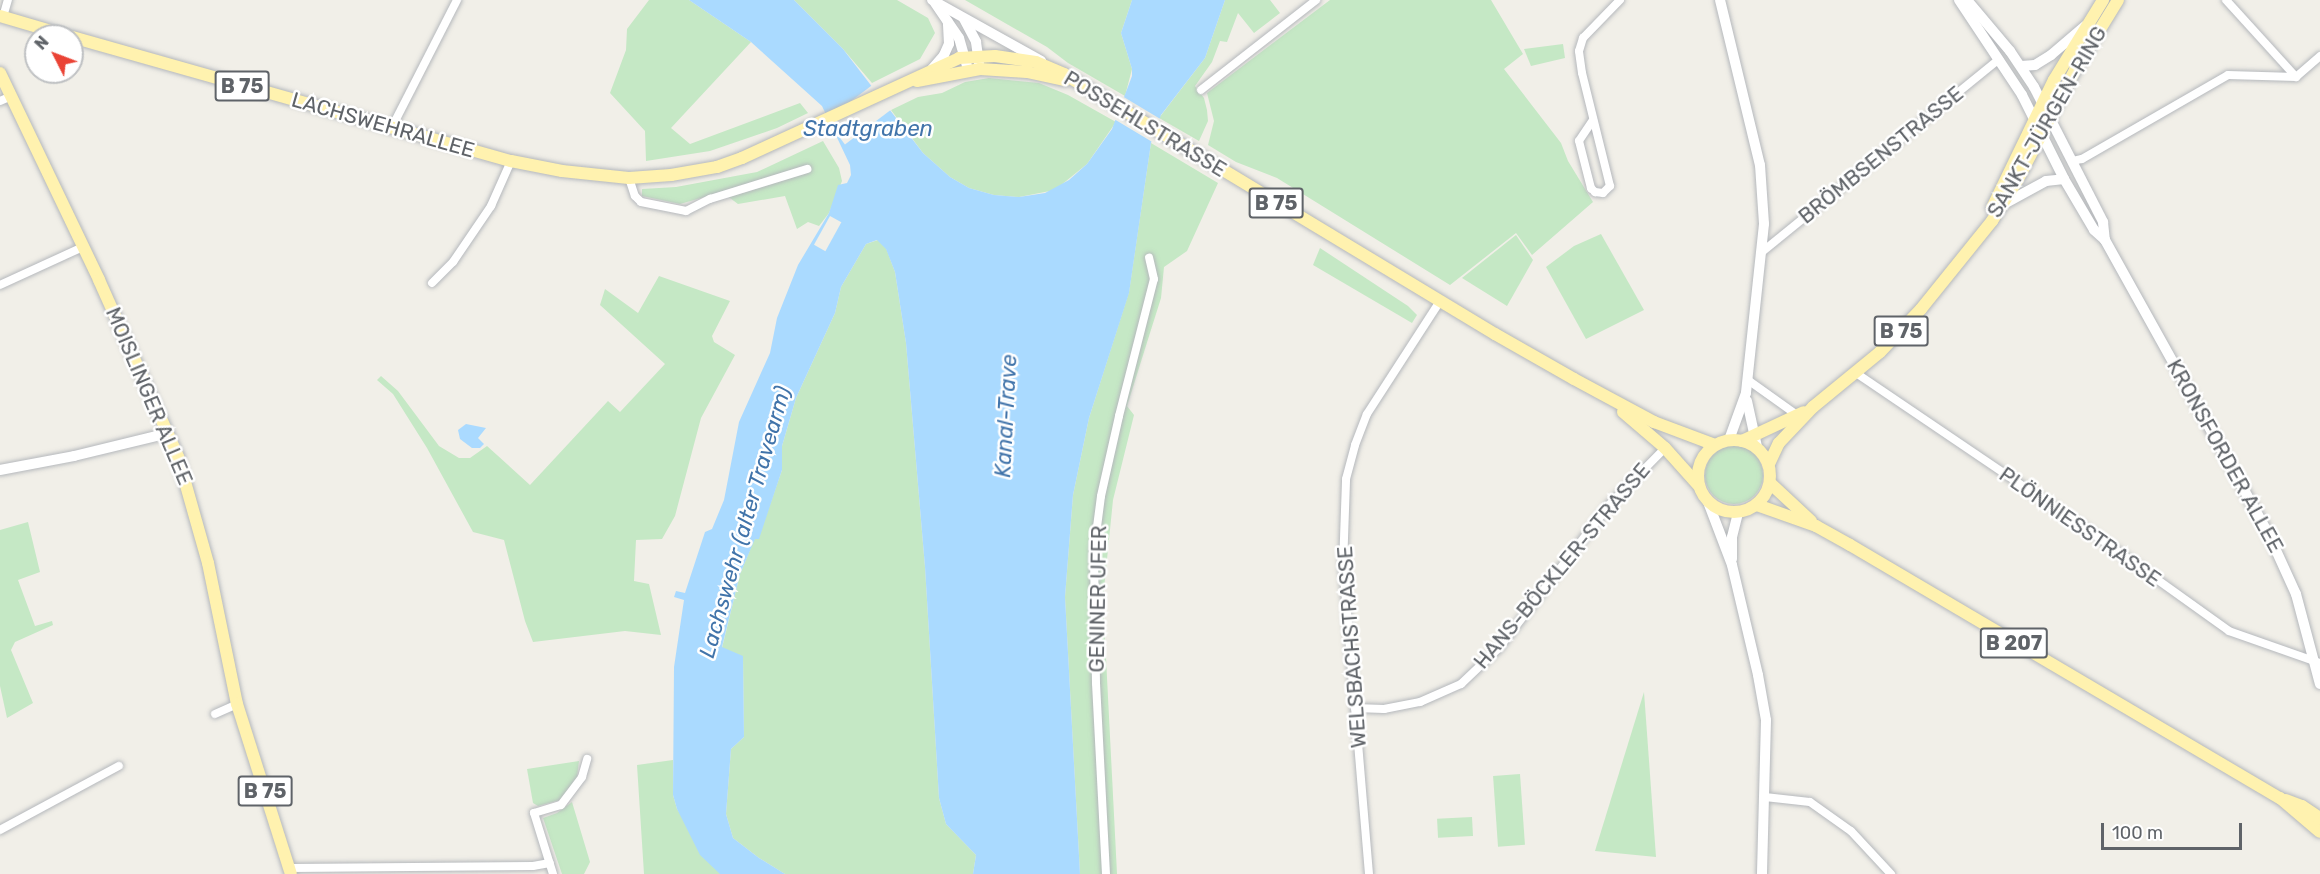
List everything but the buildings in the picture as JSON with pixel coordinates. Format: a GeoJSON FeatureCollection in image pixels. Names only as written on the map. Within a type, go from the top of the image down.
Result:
{"type":"FeatureCollection","features":[{"type":"Feature","properties":{"kind":"main road","name":"POSSEHLSTRASSE"},"geometry":{"type":"LineString","coordinates":[[932,0],[1051,67],[1176,144],[1574,379],[1654,422],[1715,445]]}},
{"type":"Feature","properties":{"kind":"main road","name":"POSSEHLSTRASSE"},"geometry":{"type":"LineString","coordinates":[[932,0],[948,21],[973,63]]}},
{"type":"Feature","properties":{"kind":"main road"},"geometry":{"type":"LineString","coordinates":[[1720,0],[1760,165],[1764,224],[1763,251],[1746,393],[1729,440]]}},
{"type":"Feature","properties":{"kind":"main road","name":"KRONSFORDER ALLEE"},"geometry":{"type":"LineString","coordinates":[[1959,0],[2035,120],[2064,178],[2094,230],[2105,240],[2280,557],[2296,594],[2317,662],[2320,684]]}},
{"type":"Feature","properties":{"kind":"main road","name":"KRONSFORDER ALLEE"},"geometry":{"type":"LineString","coordinates":[[1967,0],[2021,66],[2043,103],[2103,222],[2105,240]]}},
{"type":"Feature","properties":{"kind":"main road","name":"SANKT-JÜRGEN-RING"},"geometry":{"type":"LineString","coordinates":[[1974,242],[2043,103],[2087,23],[2103,0]]}},
{"type":"Feature","properties":{"kind":"main road","name":"SANKT-JÜRGEN-RING"},"geometry":{"type":"LineString","coordinates":[[1768,464],[1779,443],[1813,407],[1856,373],[1922,309],[2002,205],[2118,0]]}},
{"type":"Feature","properties":{"kind":"main road"},"geometry":{"type":"LineString","coordinates":[[962,16],[974,36],[973,63]]}},
{"type":"Feature","properties":{"kind":"main road","name":"LACHSWEHRALLEE"},"geometry":{"type":"LineString","coordinates":[[1,18],[24,24]]}},
{"type":"Feature","properties":{"kind":"main road"},"geometry":{"type":"LineString","coordinates":[[932,69],[944,55],[949,44],[948,21]]}},
{"type":"Feature","properties":{"kind":"main road"},"geometry":{"type":"LineString","coordinates":[[2021,66],[2035,64],[2051,55],[2087,23]]}},
{"type":"Feature","properties":{"kind":"main road","name":"LACHSWEHRALLEE"},"geometry":{"type":"LineString","coordinates":[[84,41],[511,161],[562,171],[628,178],[671,175],[717,167],[769,148],[892,90],[973,63],[1077,83]]}},
{"type":"Feature","properties":{"kind":"main road","name":"LACHSWEHRALLEE"},"geometry":{"type":"LineString","coordinates":[[910,83],[932,69],[1014,58],[1051,67]]}},
{"type":"Feature","properties":{"kind":"main road","name":"MOISLINGER ALLEE"},"geometry":{"type":"LineString","coordinates":[[0,73],[168,433],[191,497],[237,704],[291,871]]}},
{"type":"Feature","properties":{"kind":"main road"},"geometry":{"type":"LineString","coordinates":[[2002,205],[2046,182],[2064,178]]}},
{"type":"Feature","properties":{"kind":"main road","name":"POSSEHLSTRASSE"},"geometry":{"type":"LineString","coordinates":[[1574,379],[1636,422],[1665,448],[1699,487]]}},
{"type":"Feature","properties":{"kind":"main road"},"geometry":{"type":"LineString","coordinates":[[1708,502],[1727,512],[1738,513],[1757,505],[1770,483],[1768,464],[1751,441],[1746,393]]}},
{"type":"Feature","properties":{"kind":"main road","name":"SANKT-JÜRGEN-RING"},"geometry":{"type":"LineString","coordinates":[[1751,441],[1813,407]]}},
{"type":"Feature","properties":{"kind":"main road"},"geometry":{"type":"LineString","coordinates":[[0,470],[74,456],[168,433]]}},
{"type":"Feature","properties":{"kind":"main road"},"geometry":{"type":"LineString","coordinates":[[1751,441],[1729,440],[1715,445],[1700,463],[1699,487],[1708,502],[1714,524],[1732,565],[1758,675],[1766,720],[1762,874]]}},
{"type":"Feature","properties":{"kind":"main road","name":"B 207"},"geometry":{"type":"LineString","coordinates":[[1770,483],[1816,526]]}},
{"type":"Feature","properties":{"kind":"main road","name":"B 207"},"geometry":{"type":"LineString","coordinates":[[1757,505],[1816,526],[2280,798],[2320,832]]}},
{"type":"Feature","properties":{"kind":"main road"},"geometry":{"type":"LineString","coordinates":[[1732,565],[1732,537],[1738,513]]}},
{"type":"Feature","properties":{"kind":"main road","name":"B 207"},"geometry":{"type":"LineString","coordinates":[[2280,798],[2302,806],[2320,818]]}},
{"type":"Feature","properties":{"kind":"main road"},"geometry":{"type":"LineString","coordinates":[[2302,806],[2320,808]]}},
{"type":"Feature","properties":{"kind":"street"},"geometry":{"type":"LineString","coordinates":[[1,18],[8,0]]}},
{"type":"Feature","properties":{"kind":"street"},"geometry":{"type":"LineString","coordinates":[[391,129],[457,0]]}},
{"type":"Feature","properties":{"kind":"street"},"geometry":{"type":"LineString","coordinates":[[1201,90],[1316,0]]}},
{"type":"Feature","properties":{"kind":"street"},"geometry":{"type":"LineString","coordinates":[[1593,120],[1579,141],[1591,188],[1595,192],[1603,193],[1610,186],[1579,51],[1584,38],[1620,0]]}},
{"type":"Feature","properties":{"kind":"street"},"geometry":{"type":"LineString","coordinates":[[2226,0],[2296,77]]}},
{"type":"Feature","properties":{"kind":"street"},"geometry":{"type":"LineString","coordinates":[[2073,161],[2082,159],[2228,75],[2296,77],[2320,56]]}},
{"type":"Feature","properties":{"kind":"street","name":"BRÖMBSENSTRASSE"},"geometry":{"type":"LineString","coordinates":[[1763,251],[1998,59]]}},
{"type":"Feature","properties":{"kind":"street"},"geometry":{"type":"LineString","coordinates":[[0,101],[12,96]]}},
{"type":"Feature","properties":{"kind":"street"},"geometry":{"type":"LineString","coordinates":[[432,283],[453,262],[491,206],[511,161]]}},
{"type":"Feature","properties":{"kind":"street"},"geometry":{"type":"LineString","coordinates":[[628,178],[635,196],[641,202],[686,211],[710,200],[807,169]]}},
{"type":"Feature","properties":{"kind":"street"},"geometry":{"type":"LineString","coordinates":[[0,285],[83,247]]}},
{"type":"Feature","properties":{"kind":"street","name":"GENINER UFER"},"geometry":{"type":"LineString","coordinates":[[1106,874],[1095,647],[1094,550],[1101,496],[1116,427],[1154,279],[1149,258]]}},
{"type":"Feature","properties":{"kind":"street","name":"WELSBACHSTRASSE"},"geometry":{"type":"LineString","coordinates":[[1369,874],[1343,567],[1346,479],[1355,445],[1367,414],[1440,301]]}},
{"type":"Feature","properties":{"kind":"street","name":"PLÖNNIESSTRASSE"},"geometry":{"type":"LineString","coordinates":[[1856,373],[2088,530],[2229,631],[2317,662]]}},
{"type":"Feature","properties":{"kind":"street"},"geometry":{"type":"LineString","coordinates":[[1748,380],[1797,415]]}},
{"type":"Feature","properties":{"kind":"street","name":"HANS-BÖCKLER-STRASSE"},"geometry":{"type":"LineString","coordinates":[[1355,708],[1384,709],[1420,702],[1461,684],[1499,648],[1609,506],[1665,448]]}},
{"type":"Feature","properties":{"kind":"street"},"geometry":{"type":"LineString","coordinates":[[215,714],[237,704]]}},
{"type":"Feature","properties":{"kind":"street"},"geometry":{"type":"LineString","coordinates":[[553,874],[534,813],[561,805],[582,777],[587,759]]}},
{"type":"Feature","properties":{"kind":"street"},"geometry":{"type":"LineString","coordinates":[[0,830],[119,766]]}},
{"type":"Feature","properties":{"kind":"street"},"geometry":{"type":"LineString","coordinates":[[1765,797],[1810,802],[1851,831],[1891,874]]}},
{"type":"Feature","properties":{"kind":"street"},"geometry":{"type":"LineString","coordinates":[[291,871],[424,871],[533,866],[550,863]]}},
{"type":"Feature","properties":{"kind":"green space"},"geometry":{"type":"Polygon","coordinates":[[[649,0],[689,0],[751,42],[671,128],[690,144],[800,103],[808,113],[777,128],[710,151],[646,161],[645,131],[610,93],[626,50],[627,29],[649,0]]]}},
{"type":"Feature","properties":{"kind":"green space"},"geometry":{"type":"Polygon","coordinates":[[[794,0],[897,0],[928,18],[935,33],[920,59],[872,83],[843,49],[794,0]]]}},
{"type":"Feature","properties":{"kind":"green space"},"geometry":{"type":"Polygon","coordinates":[[[965,0],[1132,0],[1121,33],[1132,69],[1125,96],[1068,63],[1047,47],[965,0]]]}},
{"type":"Feature","properties":{"kind":"green space"},"geometry":{"type":"Polygon","coordinates":[[[1225,0],[1270,0],[1280,13],[1254,33],[1238,13],[1227,42],[1220,41],[1212,62],[1195,86],[1204,98],[1208,121],[1199,141],[1159,118],[1205,58],[1225,0]]]}},
{"type":"Feature","properties":{"kind":"green space"},"geometry":{"type":"Polygon","coordinates":[[[1330,0],[1491,0],[1523,54],[1504,69],[1561,143],[1568,161],[1593,202],[1532,255],[1516,233],[1450,285],[1277,178],[1236,162],[1208,145],[1214,121],[1207,93],[1330,0]]]}},
{"type":"Feature","properties":{"kind":"green space"},"geometry":{"type":"Polygon","coordinates":[[[1563,44],[1565,58],[1531,66],[1524,49],[1563,44]]]}},
{"type":"Feature","properties":{"kind":"green space"},"geometry":{"type":"Polygon","coordinates":[[[989,78],[1039,83],[1068,95],[1116,122],[1087,164],[1055,190],[1019,197],[994,195],[969,188],[950,177],[923,153],[891,110],[918,97],[942,93],[965,82],[989,78]]]}},
{"type":"Feature","properties":{"kind":"green space"},"geometry":{"type":"Polygon","coordinates":[[[823,141],[839,168],[842,181],[829,213],[819,226],[808,222],[797,229],[785,196],[738,204],[722,192],[680,204],[642,196],[642,189],[676,187],[757,172],[823,141]]]}},
{"type":"Feature","properties":{"kind":"green space"},"geometry":{"type":"Polygon","coordinates":[[[1151,143],[1218,183],[1187,251],[1164,267],[1161,298],[1127,406],[1134,415],[1113,500],[1103,599],[1117,874],[1080,874],[1065,597],[1073,495],[1089,418],[1129,292],[1151,143]]]}},
{"type":"Feature","properties":{"kind":"green space"},"geometry":{"type":"Polygon","coordinates":[[[1601,234],[1644,310],[1586,339],[1546,267],[1574,246],[1601,234]]]}},
{"type":"Feature","properties":{"kind":"green space"},"geometry":{"type":"Polygon","coordinates":[[[1516,235],[1533,260],[1507,306],[1462,278],[1516,235]]]}},
{"type":"Feature","properties":{"kind":"green space"},"geometry":{"type":"Polygon","coordinates":[[[878,240],[886,248],[895,272],[906,343],[925,567],[939,798],[946,824],[976,855],[973,874],[785,874],[733,838],[726,814],[731,749],[744,737],[743,657],[722,648],[740,574],[755,538],[758,539],[782,470],[782,446],[796,398],[835,313],[841,287],[866,244],[878,240]]]}},
{"type":"Feature","properties":{"kind":"green space"},"geometry":{"type":"Polygon","coordinates":[[[1320,248],[1408,306],[1417,315],[1412,323],[1313,265],[1320,248]]]}},
{"type":"Feature","properties":{"kind":"green space"},"geometry":{"type":"Polygon","coordinates":[[[659,276],[730,301],[712,336],[714,342],[735,355],[701,418],[675,516],[662,539],[636,540],[634,581],[649,584],[661,635],[625,631],[533,642],[525,621],[504,540],[473,532],[427,448],[393,394],[377,380],[381,376],[398,391],[439,446],[459,458],[470,458],[487,446],[530,485],[608,401],[620,412],[665,364],[600,305],[605,289],[638,313],[659,276]]]}},
{"type":"Feature","properties":{"kind":"green space"},"geometry":{"type":"Polygon","coordinates":[[[1734,446],[1745,448],[1758,459],[1763,475],[1761,486],[1750,499],[1734,504],[1723,502],[1710,491],[1705,475],[1707,464],[1718,451],[1734,446]]]}},
{"type":"Feature","properties":{"kind":"green space"},"geometry":{"type":"Polygon","coordinates":[[[28,522],[40,572],[18,580],[35,626],[52,621],[53,625],[15,642],[11,650],[33,703],[7,718],[0,686],[0,530],[28,522]]]}},
{"type":"Feature","properties":{"kind":"green space"},"geometry":{"type":"Polygon","coordinates":[[[1644,692],[1656,857],[1595,851],[1644,692]]]}},
{"type":"Feature","properties":{"kind":"green space"},"geometry":{"type":"Polygon","coordinates":[[[673,760],[673,795],[677,809],[721,874],[644,874],[637,765],[673,760]]]}},
{"type":"Feature","properties":{"kind":"green space"},"geometry":{"type":"Polygon","coordinates":[[[579,761],[577,777],[560,800],[538,806],[533,803],[527,769],[579,761]]]}},
{"type":"Feature","properties":{"kind":"green space"},"geometry":{"type":"Polygon","coordinates":[[[1520,774],[1525,845],[1498,847],[1493,776],[1520,774]]]}},
{"type":"Feature","properties":{"kind":"green space"},"geometry":{"type":"Polygon","coordinates":[[[572,802],[590,862],[584,874],[562,874],[543,818],[557,813],[572,802]]]}},
{"type":"Feature","properties":{"kind":"green space"},"geometry":{"type":"Polygon","coordinates":[[[1472,817],[1473,836],[1438,838],[1437,819],[1472,817]]]}},
{"type":"Feature","properties":{"kind":"water"},"geometry":{"type":"Polygon","coordinates":[[[689,0],[794,0],[843,49],[923,153],[950,177],[969,188],[994,195],[1019,197],[1045,193],[1069,180],[1087,164],[1112,129],[1132,76],[1121,33],[1132,0],[1225,0],[1205,58],[1161,115],[1151,143],[1129,293],[1089,418],[1073,495],[1065,597],[1080,874],[973,874],[976,855],[946,824],[939,798],[925,567],[906,343],[895,272],[886,249],[877,240],[866,244],[841,287],[835,313],[796,398],[782,446],[782,470],[759,539],[755,539],[740,574],[722,647],[743,656],[744,737],[731,749],[726,814],[733,838],[785,874],[720,874],[700,855],[677,809],[673,795],[674,667],[684,600],[674,597],[676,591],[685,593],[705,532],[712,529],[724,500],[739,422],[770,353],[777,318],[798,265],[829,213],[838,185],[847,183],[851,175],[850,165],[822,106],[751,42],[689,0]]]}},
{"type":"Feature","properties":{"kind":"water"},"geometry":{"type":"Polygon","coordinates":[[[466,424],[486,428],[478,438],[484,444],[480,448],[472,448],[460,439],[458,430],[466,424]]]}},
{"type":"Feature","properties":{"kind":"pier"},"geometry":{"type":"Polygon","coordinates":[[[875,83],[894,108],[845,144],[826,120],[875,83]]]}},
{"type":"Feature","properties":{"kind":"pier"},"geometry":{"type":"Polygon","coordinates":[[[1122,96],[1162,120],[1154,143],[1114,119],[1122,96]]]}},
{"type":"Feature","properties":{"kind":"pier"},"geometry":{"type":"Polygon","coordinates":[[[830,216],[841,222],[825,251],[814,245],[830,216]]]}},
{"type":"Feature","properties":{"kind":"water label","name":"Stadtgraben"},"geometry":{"type":"Point","coordinates":[868,129]}},
{"type":"Feature","properties":{"kind":"water label","name":"Kanal-Trave"},"geometry":{"type":"Point","coordinates":[1006,416]}},
{"type":"Feature","properties":{"kind":"water label","name":"Lachswehr (alter Travearm)"},"geometry":{"type":"Point","coordinates":[745,522]}}]}
